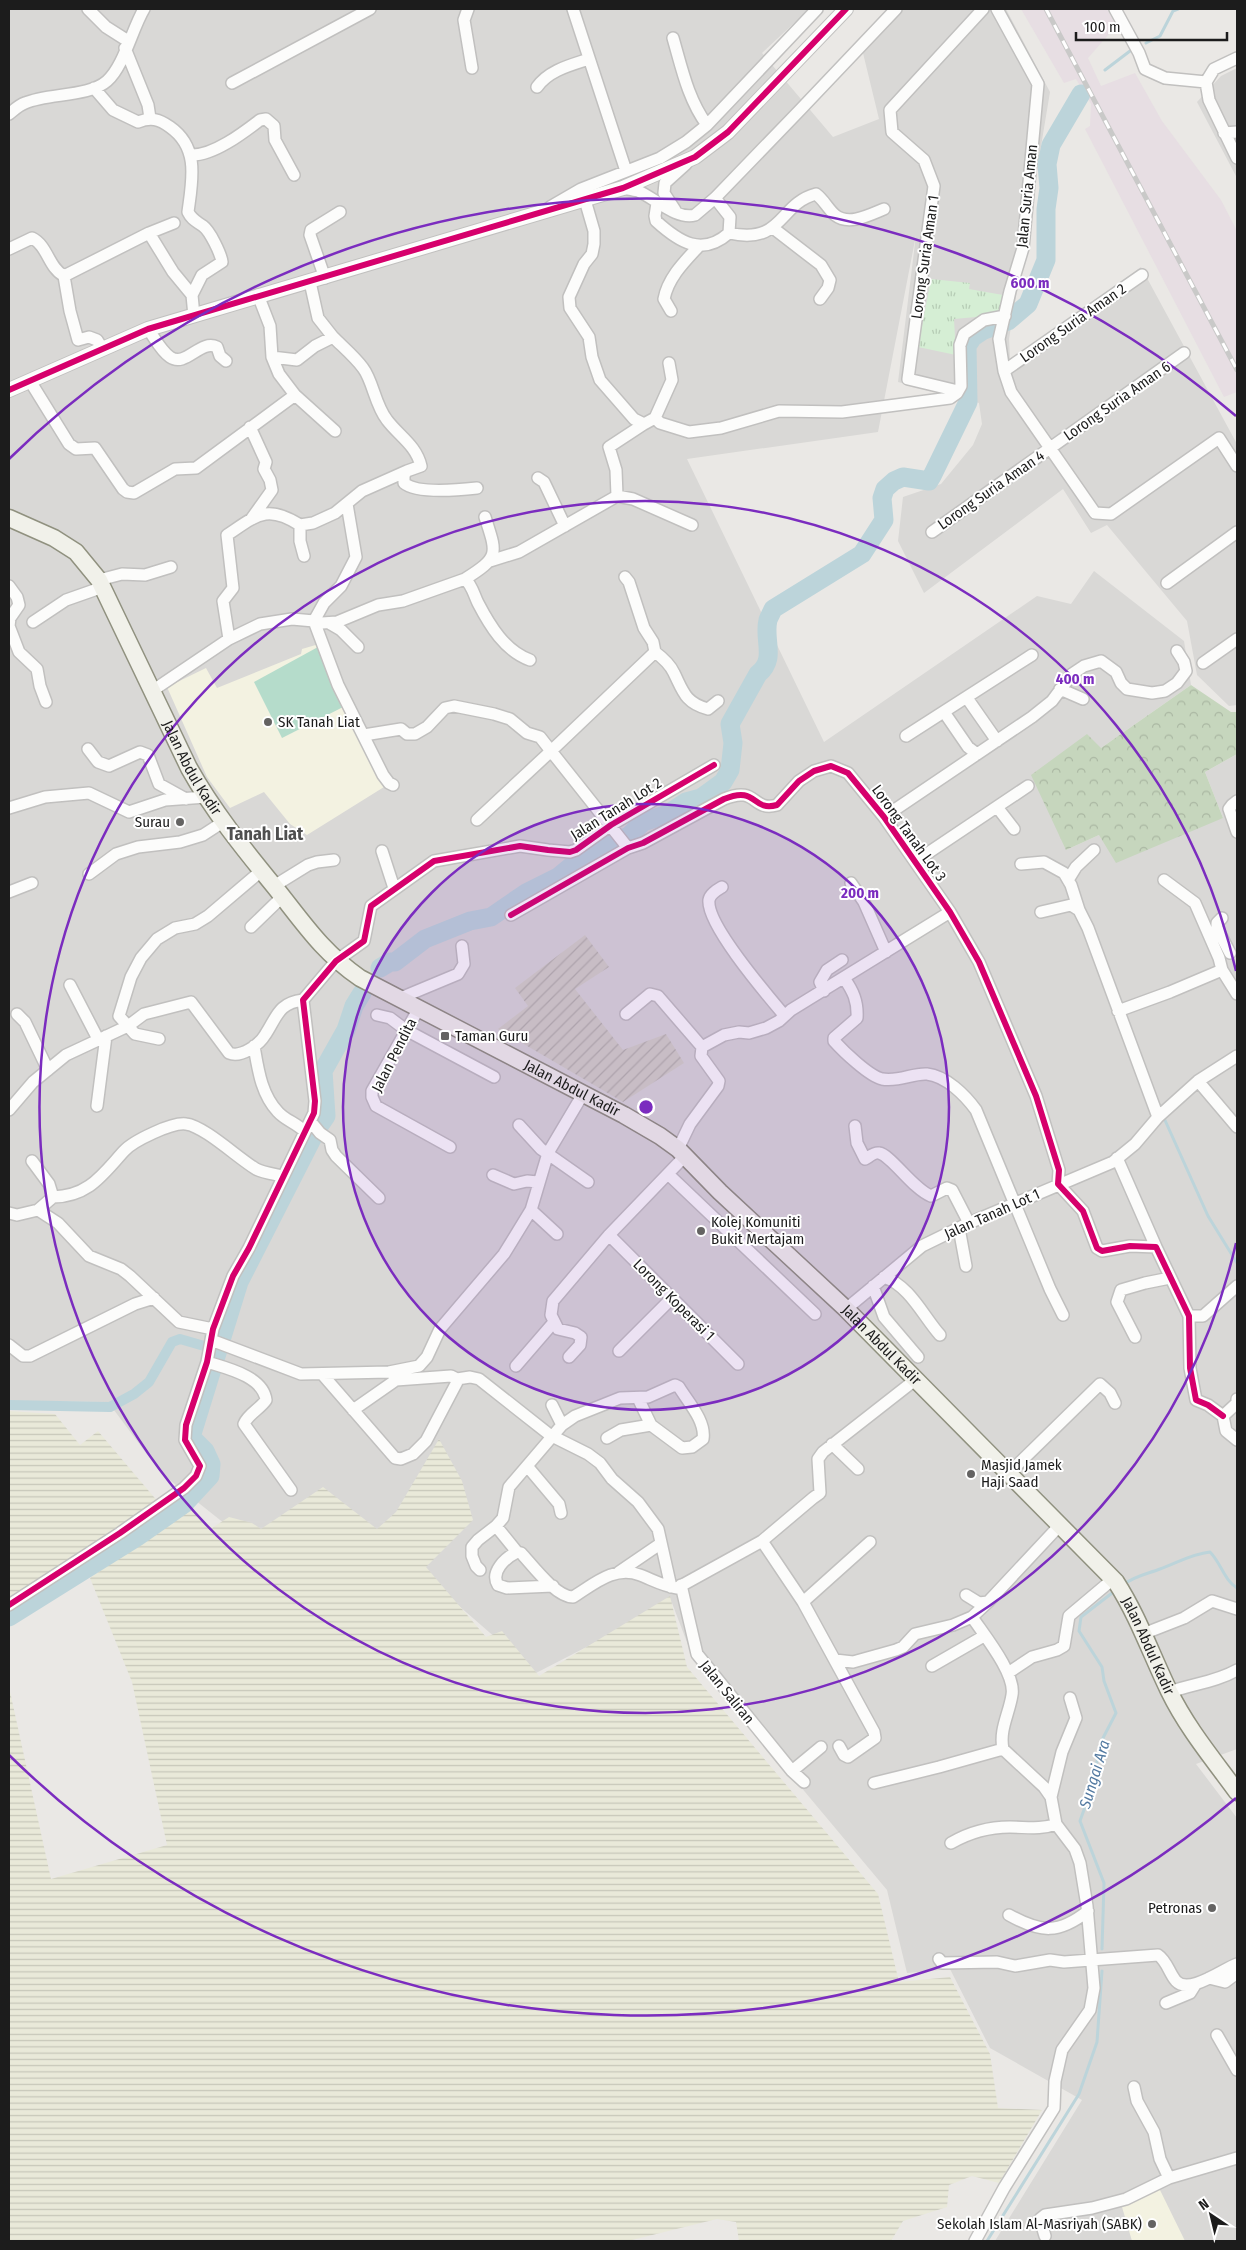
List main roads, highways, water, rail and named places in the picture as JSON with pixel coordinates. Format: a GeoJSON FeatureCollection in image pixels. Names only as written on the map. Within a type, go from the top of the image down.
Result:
{"type":"FeatureCollection","features":[{"type":"Feature","properties":{"kind":"main road","name":"Jalan Abdul Kadir"},"geometry":{"type":"LineString","coordinates":[[9,518],[54,538],[76,552],[101,583],[189,768],[206,798],[313,938],[336,961],[360,978],[418,1010],[583,1094],[660,1136],[681,1153],[720,1192],[846,1309],[1117,1585],[1143,1634],[1170,1692],[1194,1733],[1237,1792]]}},
{"type":"Feature","properties":{"kind":"waterway"},"geometry":{"type":"LineString","coordinates":[[1146,43],[1160,36],[1173,11],[1178,9]]}},
{"type":"Feature","properties":{"kind":"waterway"},"geometry":{"type":"LineString","coordinates":[[1105,70],[1130,51]]}},
{"type":"Feature","properties":{"kind":"waterway"},"geometry":{"type":"LineString","coordinates":[[380,968],[390,962],[395,962],[425,939],[470,921],[491,917],[526,893],[558,877],[586,854],[629,836],[643,822],[668,814],[686,802],[701,798],[723,782],[730,770],[733,743],[730,724],[758,674],[767,662],[767,627],[773,609],[862,554],[884,520],[882,498],[885,489],[894,481],[903,477],[929,481],[968,402],[967,346],[973,337],[982,331],[1008,321],[1028,304],[1046,260],[1046,209],[1049,188],[1047,164],[1051,145],[1081,94]]}},
{"type":"Feature","properties":{"kind":"waterway"},"geometry":{"type":"LineString","coordinates":[[9,1617],[137,1537],[184,1504],[210,1476],[211,1464],[205,1451],[191,1437],[239,1282],[317,1129],[326,1116],[323,1071],[346,1030],[354,1006],[362,993]]}},
{"type":"Feature","properties":{"kind":"waterway"},"geometry":{"type":"LineString","coordinates":[[1164,1118],[1208,1216],[1237,1263]]}},
{"type":"Feature","properties":{"kind":"waterway"},"geometry":{"type":"LineString","coordinates":[[9,1405],[110,1407],[134,1394],[149,1382],[172,1342],[180,1339],[218,1350]]}},
{"type":"Feature","properties":{"kind":"waterway","name":"Sungai Ara"},"geometry":{"type":"LineString","coordinates":[[1123,1585],[1136,1577],[1190,1557],[1210,1552],[1229,1581],[1237,1588]]}},
{"type":"Feature","properties":{"kind":"waterway","name":"Sungai Ara"},"geometry":{"type":"LineString","coordinates":[[1102,1949],[1104,1883],[1080,1821],[1103,1738],[1116,1713],[1104,1681],[1102,1667],[1079,1631],[1081,1617],[1116,1590]]}},
{"type":"Feature","properties":{"kind":"waterway","name":"Sungai Ara"},"geometry":{"type":"LineString","coordinates":[[987,2241],[1079,2094],[1097,2042],[1102,1971]]}},
{"type":"Feature","properties":{"kind":"railway"},"geometry":{"type":"LineString","coordinates":[[1046,9],[1237,370]]}},
{"type":"Feature","properties":{"kind":"place","name":"SK Tanah Liat"},"geometry":{"type":"Point","coordinates":[268,722]}},
{"type":"Feature","properties":{"kind":"place","name":"Surau"},"geometry":{"type":"Point","coordinates":[180,822]}},
{"type":"Feature","properties":{"kind":"place","name":"Taman Guru"},"geometry":{"type":"Point","coordinates":[445,1036]}},
{"type":"Feature","properties":{"kind":"place","name":"Kolej Komuniti Bukit Mertajam"},"geometry":{"type":"Point","coordinates":[701,1231]}},
{"type":"Feature","properties":{"kind":"place","name":"Masjid Jamek Haji Saad"},"geometry":{"type":"Point","coordinates":[971,1474]}},
{"type":"Feature","properties":{"kind":"place","name":"Petronas"},"geometry":{"type":"Point","coordinates":[1212,1908]}},
{"type":"Feature","properties":{"kind":"place","name":"Sekolah Islam Al-Masriyah (SABK)"},"geometry":{"type":"Point","coordinates":[1152,2224]}},
{"type":"Feature","properties":{"kind":"district","name":"Tanah Liat"},"geometry":{"type":"Point","coordinates":[265,834]}}]}
